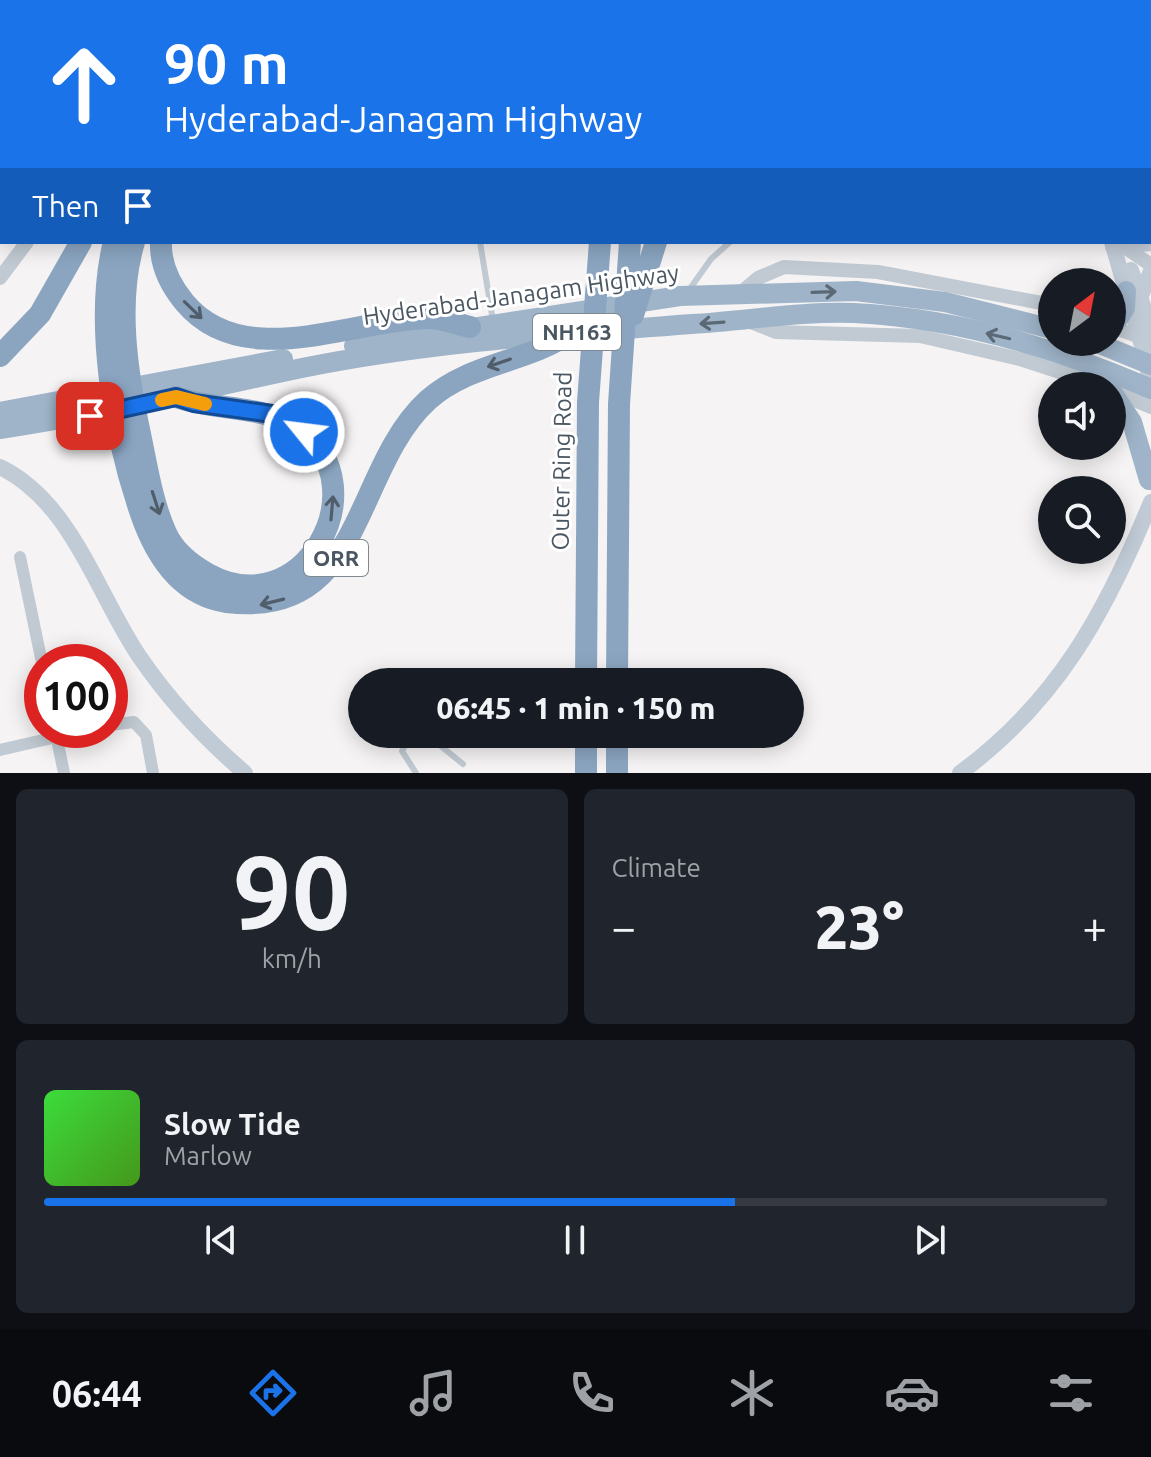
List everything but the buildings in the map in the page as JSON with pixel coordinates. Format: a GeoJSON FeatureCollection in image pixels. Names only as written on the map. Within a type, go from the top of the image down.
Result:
{"type":"FeatureCollection","features":[{"type":"Feature","properties":{"kind":"highway"},"geometry":{"type":"LineString","coordinates":[[0,356],[12,347],[40,314],[80,244]]}},
{"type":"Feature","properties":{"kind":"highway","name":"ORR"},"geometry":{"type":"LineString","coordinates":[[114,244],[106,309],[120,365],[150,541],[174,578],[216,600],[256,605],[291,597],[327,572],[351,536],[411,420],[427,401],[470,374],[546,349],[570,333]]}},
{"type":"Feature","properties":{"kind":"highway","name":"ORR"},"geometry":{"type":"LineString","coordinates":[[120,365],[134,244]]}},
{"type":"Feature","properties":{"kind":"highway"},"geometry":{"type":"LineString","coordinates":[[161,244],[165,272],[176,292],[212,327],[239,337],[326,334],[430,318],[470,327]]}},
{"type":"Feature","properties":{"kind":"highway","name":"Outer Ring Road"},"geometry":{"type":"LineString","coordinates":[[586,668],[591,350],[600,244]]}},
{"type":"Feature","properties":{"kind":"highway"},"geometry":{"type":"LineString","coordinates":[[630,244],[636,277]]}},
{"type":"Feature","properties":{"kind":"highway"},"geometry":{"type":"LineString","coordinates":[[617,668],[622,346],[636,277],[655,245]]}},
{"type":"Feature","properties":{"kind":"highway","name":"Hyderabad-Janagam Highway"},"geometry":{"type":"LineString","coordinates":[[0,412],[470,327],[684,296],[856,291],[945,302],[1038,325]]}},
{"type":"Feature","properties":{"kind":"highway"},"geometry":{"type":"LineString","coordinates":[[1126,306],[1133,294]]}},
{"type":"Feature","properties":{"kind":"highway","name":"Hyderabad-Janagam Highway"},"geometry":{"type":"LineString","coordinates":[[0,429],[90,416],[303,368],[403,351],[570,333],[852,313],[938,323],[1024,342],[1080,360],[1151,390]]}},
{"type":"Feature","properties":{"kind":"highway"},"geometry":{"type":"LineString","coordinates":[[1126,355],[1149,364]]}},
{"type":"Feature","properties":{"kind":"highway"},"geometry":{"type":"LineString","coordinates":[[1080,360],[1092,372]]}},
{"type":"Feature","properties":{"kind":"highway","name":"ORR"},"geometry":{"type":"LineString","coordinates":[[129,430],[167,536],[191,565],[227,585],[261,586],[288,576],[314,553],[330,524],[333,492],[324,459],[304,432],[272,414],[194,403],[176,397]]}},
{"type":"Feature","properties":{"kind":"highway"},"geometry":{"type":"LineString","coordinates":[[1126,414],[1132,422],[1150,485]]}},
{"type":"Feature","properties":{"kind":"highway"},"geometry":{"type":"LineString","coordinates":[[586,748],[586,773]]}},
{"type":"Feature","properties":{"kind":"highway"},"geometry":{"type":"LineString","coordinates":[[617,748],[617,773]]}},
{"type":"Feature","properties":{"kind":"main road"},"geometry":{"type":"LineString","coordinates":[[1117,244],[1147,336],[1151,390]]}},
{"type":"Feature","properties":{"kind":"main road"},"geometry":{"type":"LineString","coordinates":[[1133,294],[1151,271]]}},
{"type":"Feature","properties":{"kind":"main road"},"geometry":{"type":"LineString","coordinates":[[1150,485],[1151,454]]}},
{"type":"Feature","properties":{"kind":"main road"},"geometry":{"type":"LineString","coordinates":[[0,467],[37,494],[68,532],[138,654],[166,693],[210,743],[245,773]]}},
{"type":"Feature","properties":{"kind":"main road"},"geometry":{"type":"LineString","coordinates":[[960,773],[990,751],[1048,693],[1110,595],[1151,502]]}},
{"type":"Feature","properties":{"kind":"street"},"geometry":{"type":"LineString","coordinates":[[0,278],[26,244]]}},
{"type":"Feature","properties":{"kind":"street"},"geometry":{"type":"LineString","coordinates":[[1117,244],[1151,265]]}},
{"type":"Feature","properties":{"kind":"street"},"geometry":{"type":"LineString","coordinates":[[738,295],[758,278],[784,267],[878,272],[1038,302]]}},
{"type":"Feature","properties":{"kind":"street"},"geometry":{"type":"LineString","coordinates":[[747,321],[776,332],[920,336],[1020,359],[1059,372]]}},
{"type":"Feature","properties":{"kind":"street"},"geometry":{"type":"LineString","coordinates":[[1126,331],[1147,336]]}},
{"type":"Feature","properties":{"kind":"street"},"geometry":{"type":"LineString","coordinates":[[1126,396],[1151,407]]}},
{"type":"Feature","properties":{"kind":"street"},"geometry":{"type":"LineString","coordinates":[[20,557],[38,644]]}},
{"type":"Feature","properties":{"kind":"street"},"geometry":{"type":"LineString","coordinates":[[128,723],[134,722],[141,728],[153,773]]}},
{"type":"Feature","properties":{"kind":"street"},"geometry":{"type":"LineString","coordinates":[[0,750],[24,743]]}},
{"type":"Feature","properties":{"kind":"street"},"geometry":{"type":"LineString","coordinates":[[59,748],[64,773]]}},
{"type":"Feature","properties":{"kind":"lane"},"geometry":{"type":"LineString","coordinates":[[480,244],[494,324]]}},
{"type":"Feature","properties":{"kind":"lane"},"geometry":{"type":"LineString","coordinates":[[684,296],[711,259],[728,244]]}},
{"type":"Feature","properties":{"kind":"lane"},"geometry":{"type":"LineString","coordinates":[[404,748],[402,751],[416,773]]}},
{"type":"Feature","properties":{"kind":"lane"},"geometry":{"type":"LineString","coordinates":[[442,748],[463,764]]}},
{"type":"Feature","properties":{"kind":"slow traffic"},"geometry":{"type":"LineString","coordinates":[[162,400],[176,397],[205,404]]}},
{"type":"Feature","properties":{"kind":"route"},"geometry":{"type":"LineString","coordinates":[[90,416],[176,397],[194,403],[272,414],[304,432]]}}]}
